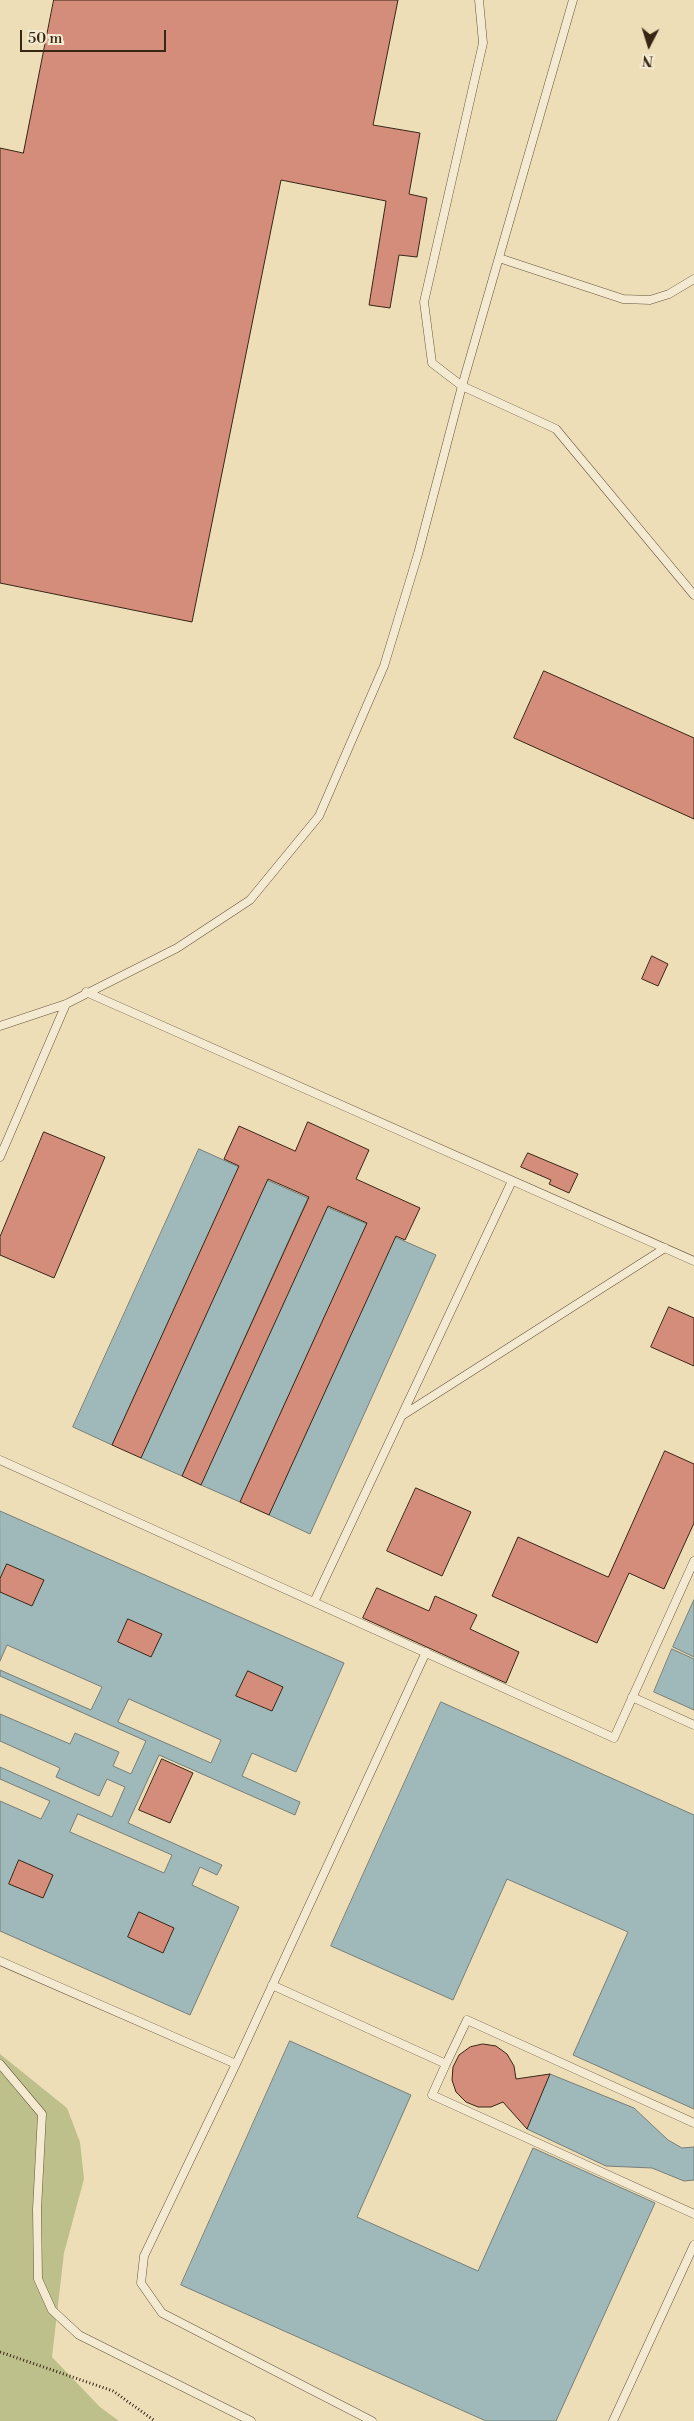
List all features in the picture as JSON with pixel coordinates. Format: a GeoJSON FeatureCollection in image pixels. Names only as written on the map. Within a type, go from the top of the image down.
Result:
{"type":"FeatureCollection","features":[{"type":"Feature","properties":{"kind":"lane"},"geometry":{"type":"LineString","coordinates":[[479,0],[483,43],[424,302],[432,363],[462,386],[556,430],[694,595]]}},
{"type":"Feature","properties":{"kind":"lane"},"geometry":{"type":"LineString","coordinates":[[0,1026],[66,1004],[86,992],[177,948],[250,900],[319,816],[384,666],[418,554],[462,386],[563,27],[573,0]]}},
{"type":"Feature","properties":{"kind":"lane"},"geometry":{"type":"LineString","coordinates":[[499,258],[623,299],[650,300],[663,296],[694,279]]}},
{"type":"Feature","properties":{"kind":"lane"},"geometry":{"type":"LineString","coordinates":[[86,992],[694,1261]]}},
{"type":"Feature","properties":{"kind":"lane"},"geometry":{"type":"LineString","coordinates":[[0,1157],[66,1004]]}},
{"type":"Feature","properties":{"kind":"lane"},"geometry":{"type":"LineString","coordinates":[[314,1602],[512,1181]]}},
{"type":"Feature","properties":{"kind":"lane"},"geometry":{"type":"LineString","coordinates":[[401,1416],[665,1248]]}},
{"type":"Feature","properties":{"kind":"lane"},"geometry":{"type":"LineString","coordinates":[[0,1460],[614,1738],[694,1561]]}},
{"type":"Feature","properties":{"kind":"lane"},"geometry":{"type":"LineString","coordinates":[[372,2421],[162,2312],[141,2283],[144,2256],[236,2064],[426,1652]]}},
{"type":"Feature","properties":{"kind":"lane"},"geometry":{"type":"LineString","coordinates":[[632,1697],[694,1725]]}},
{"type":"Feature","properties":{"kind":"lane"},"geometry":{"type":"LineString","coordinates":[[0,1962],[236,2064]]}},
{"type":"Feature","properties":{"kind":"lane"},"geometry":{"type":"LineString","coordinates":[[272,1985],[446,2064]]}},
{"type":"Feature","properties":{"kind":"lane"},"geometry":{"type":"LineString","coordinates":[[694,2123],[466,2020],[432,2095],[694,2214]]}},
{"type":"Feature","properties":{"kind":"lane"},"geometry":{"type":"LineString","coordinates":[[0,2064],[42,2114],[37,2209],[38,2279],[52,2310],[79,2335],[251,2421]]}},
{"type":"Feature","properties":{"kind":"lane"},"geometry":{"type":"LineString","coordinates":[[613,2421],[694,2245]]}},
{"type":"Feature","properties":{"kind":"path"},"geometry":{"type":"LineString","coordinates":[[0,2352],[113,2391],[155,2421]]}},
{"type":"Feature","properties":{"kind":"green space"},"geometry":{"type":"Polygon","coordinates":[[[0,2054],[67,2108],[80,2142],[84,2179],[64,2253],[52,2357],[100,2407],[119,2421],[0,2421],[0,2054]]]}},
{"type":"Feature","properties":{"kind":"water"},"geometry":{"type":"Polygon","coordinates":[[[199,1149],[239,1167],[112,1445],[73,1427],[199,1149]]]}},
{"type":"Feature","properties":{"kind":"water"},"geometry":{"type":"Polygon","coordinates":[[[267,1180],[308,1198],[182,1476],[141,1458],[267,1180]]]}},
{"type":"Feature","properties":{"kind":"water"},"geometry":{"type":"Polygon","coordinates":[[[327,1207],[367,1224],[240,1502],[201,1485],[327,1207]]]}},
{"type":"Feature","properties":{"kind":"water"},"geometry":{"type":"Polygon","coordinates":[[[395,1237],[436,1255],[310,1534],[269,1515],[395,1237]]]}},
{"type":"Feature","properties":{"kind":"water"},"geometry":{"type":"Polygon","coordinates":[[[0,1511],[344,1663],[296,1772],[252,1753],[242,1776],[300,1802],[295,1815],[159,1755],[128,1823],[222,1865],[217,1875],[200,1867],[192,1885],[239,1907],[190,2015],[0,1931],[0,1801],[41,1819],[50,1801],[0,1779],[0,1767],[112,1817],[125,1787],[107,1779],[99,1796],[56,1777],[60,1768],[0,1741],[0,1714],[70,1744],[75,1733],[119,1752],[113,1766],[131,1774],[146,1741],[0,1676],[0,1670],[91,1710],[102,1687],[7,1645],[0,1661],[0,1511]],[[129,1699],[118,1722],[211,1763],[221,1740],[129,1699]],[[78,1814],[70,1832],[164,1873],[172,1855],[78,1814]]]}},
{"type":"Feature","properties":{"kind":"water"},"geometry":{"type":"Polygon","coordinates":[[[694,1600],[694,1657],[673,1647],[694,1600]]]}},
{"type":"Feature","properties":{"kind":"water"},"geometry":{"type":"Polygon","coordinates":[[[672,1649],[694,1659],[694,1710],[654,1692],[672,1649]]]}},
{"type":"Feature","properties":{"kind":"water"},"geometry":{"type":"Polygon","coordinates":[[[441,1702],[694,1815],[694,2109],[573,2055],[628,1932],[507,1879],[453,2000],[331,1946],[441,1702]]]}},
{"type":"Feature","properties":{"kind":"water"},"geometry":{"type":"Polygon","coordinates":[[[290,2041],[411,2095],[357,2217],[478,2271],[533,2148],[655,2203],[556,2421],[486,2421],[181,2285],[290,2041]]]}},
{"type":"Feature","properties":{"kind":"water"},"geometry":{"type":"Polygon","coordinates":[[[550,2074],[634,2108],[668,2140],[682,2148],[694,2147],[694,2180],[684,2181],[652,2168],[606,2166],[527,2129],[550,2074]]]}},
{"type":"Feature","properties":{"kind":"building"},"geometry":{"type":"Polygon","coordinates":[[[54,0],[398,0],[373,125],[420,133],[409,194],[427,198],[417,257],[399,255],[390,308],[369,305],[386,201],[281,180],[192,622],[0,583],[0,148],[23,153],[54,0]]]}},
{"type":"Feature","properties":{"kind":"building"},"geometry":{"type":"Polygon","coordinates":[[[544,671],[694,738],[694,819],[514,738],[544,671]]]}},
{"type":"Feature","properties":{"kind":"building"},"geometry":{"type":"Polygon","coordinates":[[[652,956],[668,964],[658,986],[642,979],[652,956]]]}},
{"type":"Feature","properties":{"kind":"building"},"geometry":{"type":"Polygon","coordinates":[[[308,1122],[369,1150],[356,1179],[420,1208],[405,1240],[396,1236],[269,1515],[240,1502],[367,1223],[328,1206],[201,1485],[182,1476],[309,1197],[268,1179],[141,1458],[112,1445],[239,1166],[224,1159],[239,1126],[295,1151],[308,1122]]]}},
{"type":"Feature","properties":{"kind":"building"},"geometry":{"type":"Polygon","coordinates":[[[44,1132],[105,1157],[54,1278],[0,1255],[0,1237],[44,1132]]]}},
{"type":"Feature","properties":{"kind":"building"},"geometry":{"type":"Polygon","coordinates":[[[528,1153],[578,1174],[569,1193],[549,1184],[551,1180],[521,1167],[528,1153]]]}},
{"type":"Feature","properties":{"kind":"building"},"geometry":{"type":"Polygon","coordinates":[[[669,1307],[694,1318],[694,1366],[651,1347],[669,1307]]]}},
{"type":"Feature","properties":{"kind":"building"},"geometry":{"type":"Polygon","coordinates":[[[665,1451],[694,1464],[694,1523],[664,1589],[629,1573],[597,1643],[492,1596],[518,1537],[608,1577],[665,1451]]]}},
{"type":"Feature","properties":{"kind":"building"},"geometry":{"type":"Polygon","coordinates":[[[416,1488],[471,1512],[442,1576],[387,1551],[416,1488]]]}},
{"type":"Feature","properties":{"kind":"building"},"geometry":{"type":"Polygon","coordinates":[[[7,1564],[44,1580],[32,1606],[0,1592],[0,1579],[7,1564]]]}},
{"type":"Feature","properties":{"kind":"building"},"geometry":{"type":"Polygon","coordinates":[[[377,1588],[429,1611],[435,1596],[477,1615],[470,1629],[519,1652],[506,1683],[363,1618],[377,1588]]]}},
{"type":"Feature","properties":{"kind":"building"},"geometry":{"type":"Polygon","coordinates":[[[128,1619],[162,1634],[151,1657],[118,1642],[128,1619]]]}},
{"type":"Feature","properties":{"kind":"building"},"geometry":{"type":"Polygon","coordinates":[[[248,1671],[283,1687],[272,1711],[236,1696],[248,1671]]]}},
{"type":"Feature","properties":{"kind":"building"},"geometry":{"type":"Polygon","coordinates":[[[162,1759],[193,1773],[170,1823],[139,1810],[162,1759]]]}},
{"type":"Feature","properties":{"kind":"building"},"geometry":{"type":"Polygon","coordinates":[[[19,1860],[53,1875],[43,1898],[9,1884],[19,1860]]]}},
{"type":"Feature","properties":{"kind":"building"},"geometry":{"type":"Polygon","coordinates":[[[139,1912],[174,1928],[163,1953],[128,1937],[139,1912]]]}},
{"type":"Feature","properties":{"kind":"building"},"geometry":{"type":"Polygon","coordinates":[[[483,2044],[496,2046],[507,2054],[514,2066],[516,2079],[550,2074],[527,2129],[503,2102],[491,2107],[478,2107],[466,2102],[456,2092],[452,2080],[453,2067],[459,2055],[470,2047],[483,2044]]]}}]}
